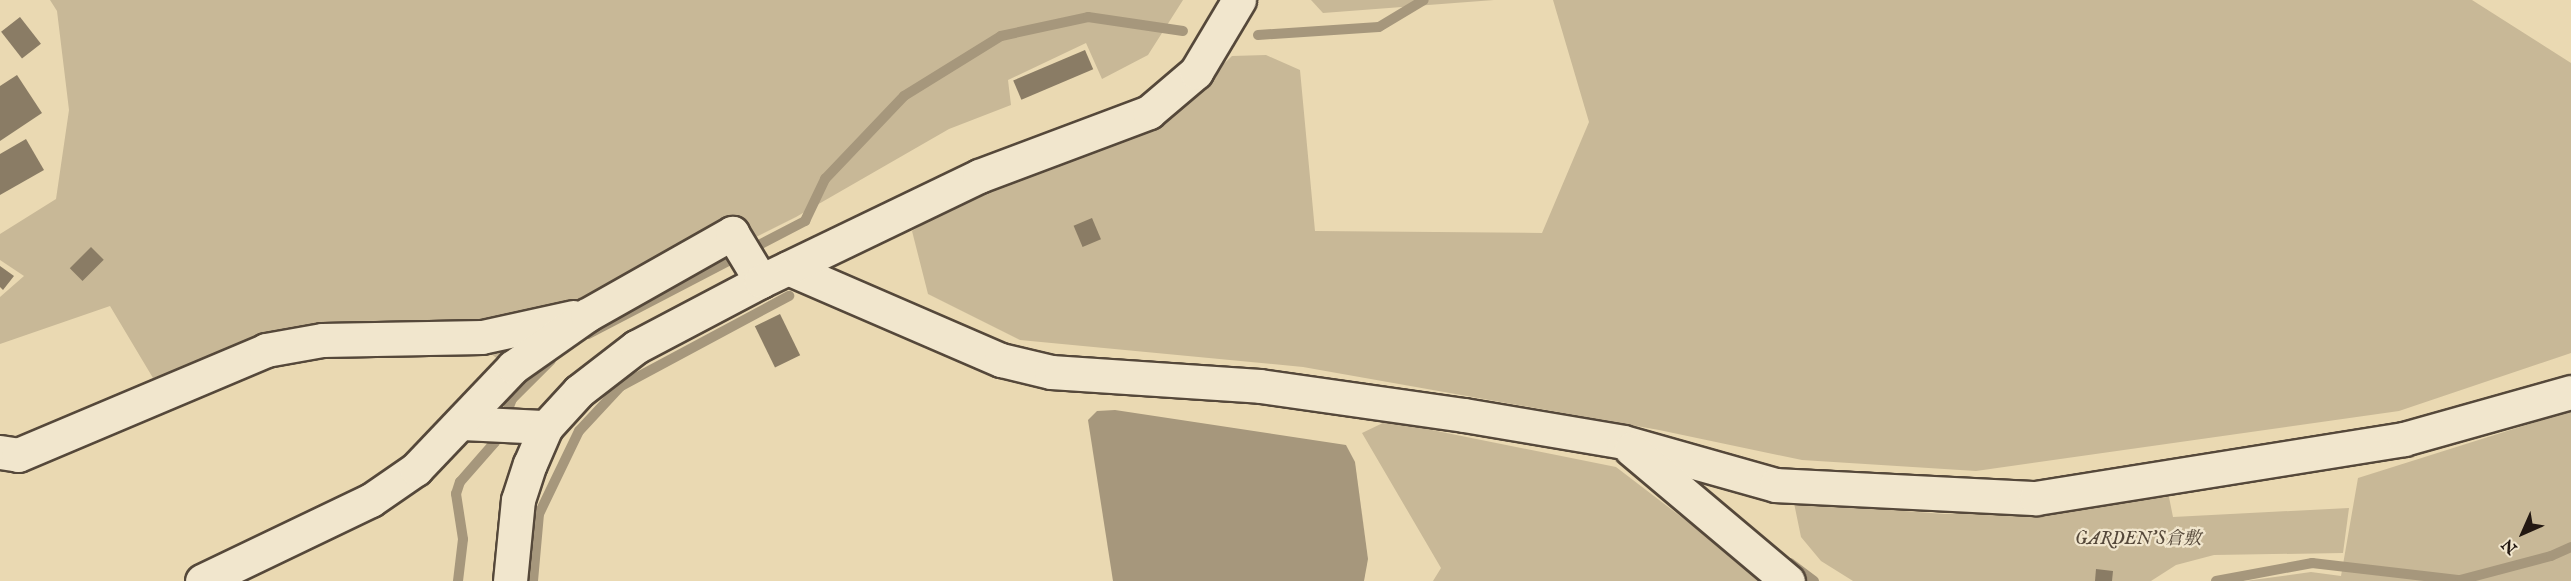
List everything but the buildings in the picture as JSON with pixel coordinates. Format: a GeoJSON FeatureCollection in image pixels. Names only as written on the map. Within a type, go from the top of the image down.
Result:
{"type":"FeatureCollection","features":[{"type":"Feature","properties":{"kind":"street"},"geometry":{"type":"LineString","coordinates":[[510,581],[518,500],[546,427],[579,391],[636,347],[759,263],[1149,112],[1196,72],[1239,0]]}},
{"type":"Feature","properties":{"kind":"street"},"geometry":{"type":"LineString","coordinates":[[202,581],[371,500],[489,423],[513,367],[587,315],[732,233],[759,263],[1001,360],[1051,372],[1260,386],[1623,442],[1776,485],[2036,498],[2404,439],[2571,392]]}},
{"type":"Feature","properties":{"kind":"street"},"geometry":{"type":"LineString","coordinates":[[0,452],[18,455],[266,350],[322,340],[482,337],[587,315]]}},
{"type":"Feature","properties":{"kind":"street"},"geometry":{"type":"LineString","coordinates":[[489,423],[546,427]]}},
{"type":"Feature","properties":{"kind":"street"},"geometry":{"type":"LineString","coordinates":[[1623,442],[1788,581]]}},
{"type":"Feature","properties":{"kind":"green space"},"geometry":{"type":"Polygon","coordinates":[[[50,0],[1183,0],[1148,55],[1102,79],[1086,43],[1008,80],[1011,105],[949,129],[796,217],[504,364],[458,328],[287,331],[153,378],[110,306],[0,344],[0,297],[24,276],[0,260],[0,234],[56,199],[69,110],[57,11],[50,0]]]}},
{"type":"Feature","properties":{"kind":"green space"},"geometry":{"type":"Polygon","coordinates":[[[1311,0],[1494,0],[1323,13],[1311,0]]]}},
{"type":"Feature","properties":{"kind":"green space"},"geometry":{"type":"Polygon","coordinates":[[[1553,0],[2472,0],[2571,63],[2571,353],[2399,411],[1976,471],[1802,460],[1659,430],[1303,367],[1020,340],[928,294],[912,231],[976,192],[1158,127],[1232,56],[1266,55],[1300,70],[1315,231],[1542,233],[1589,122],[1553,0]]]}},
{"type":"Feature","properties":{"kind":"green space"},"geometry":{"type":"Polygon","coordinates":[[[2571,411],[2571,581],[2245,581],[2311,572],[2341,576],[2358,478],[2571,411]]]}},
{"type":"Feature","properties":{"kind":"green space"},"geometry":{"type":"Polygon","coordinates":[[[1387,421],[1616,467],[1765,581],[1433,581],[1441,568],[1362,433],[1387,421]]]}},
{"type":"Feature","properties":{"kind":"green space","name":"GARDEN'S倉敷"},"geometry":{"type":"Polygon","coordinates":[[[2169,497],[2173,517],[2349,508],[2343,553],[2214,555],[2176,565],[2151,581],[1853,581],[1821,561],[1801,537],[1794,503],[1945,514],[2169,497]]]}},
{"type":"Feature","properties":{"kind":"shaded area"},"geometry":{"type":"Polygon","coordinates":[[[1115,410],[1346,445],[1355,462],[1368,559],[1364,581],[1113,581],[1088,420],[1097,411],[1115,410]]]}},
{"type":"Feature","properties":{"kind":"waterway"},"geometry":{"type":"LineString","coordinates":[[1258,35],[1379,27],[1424,0]]}},
{"type":"Feature","properties":{"kind":"waterway"},"geometry":{"type":"LineString","coordinates":[[588,334],[805,221],[825,179],[904,96],[1001,36],[1088,17],[1183,31]]}},
{"type":"Feature","properties":{"kind":"waterway"},"geometry":{"type":"LineString","coordinates":[[533,581],[539,514],[579,431],[621,386],[789,296]]}},
{"type":"Feature","properties":{"kind":"waterway"},"geometry":{"type":"LineString","coordinates":[[458,581],[463,539],[456,494],[460,482],[495,442],[512,399],[551,360]]}},
{"type":"Feature","properties":{"kind":"waterway"},"geometry":{"type":"LineString","coordinates":[[2216,581],[2312,563],[2460,580],[2551,556],[2571,547]]}},
{"type":"Feature","properties":{"kind":"waterway"},"geometry":{"type":"LineString","coordinates":[[1790,563],[1814,581]]}}]}
